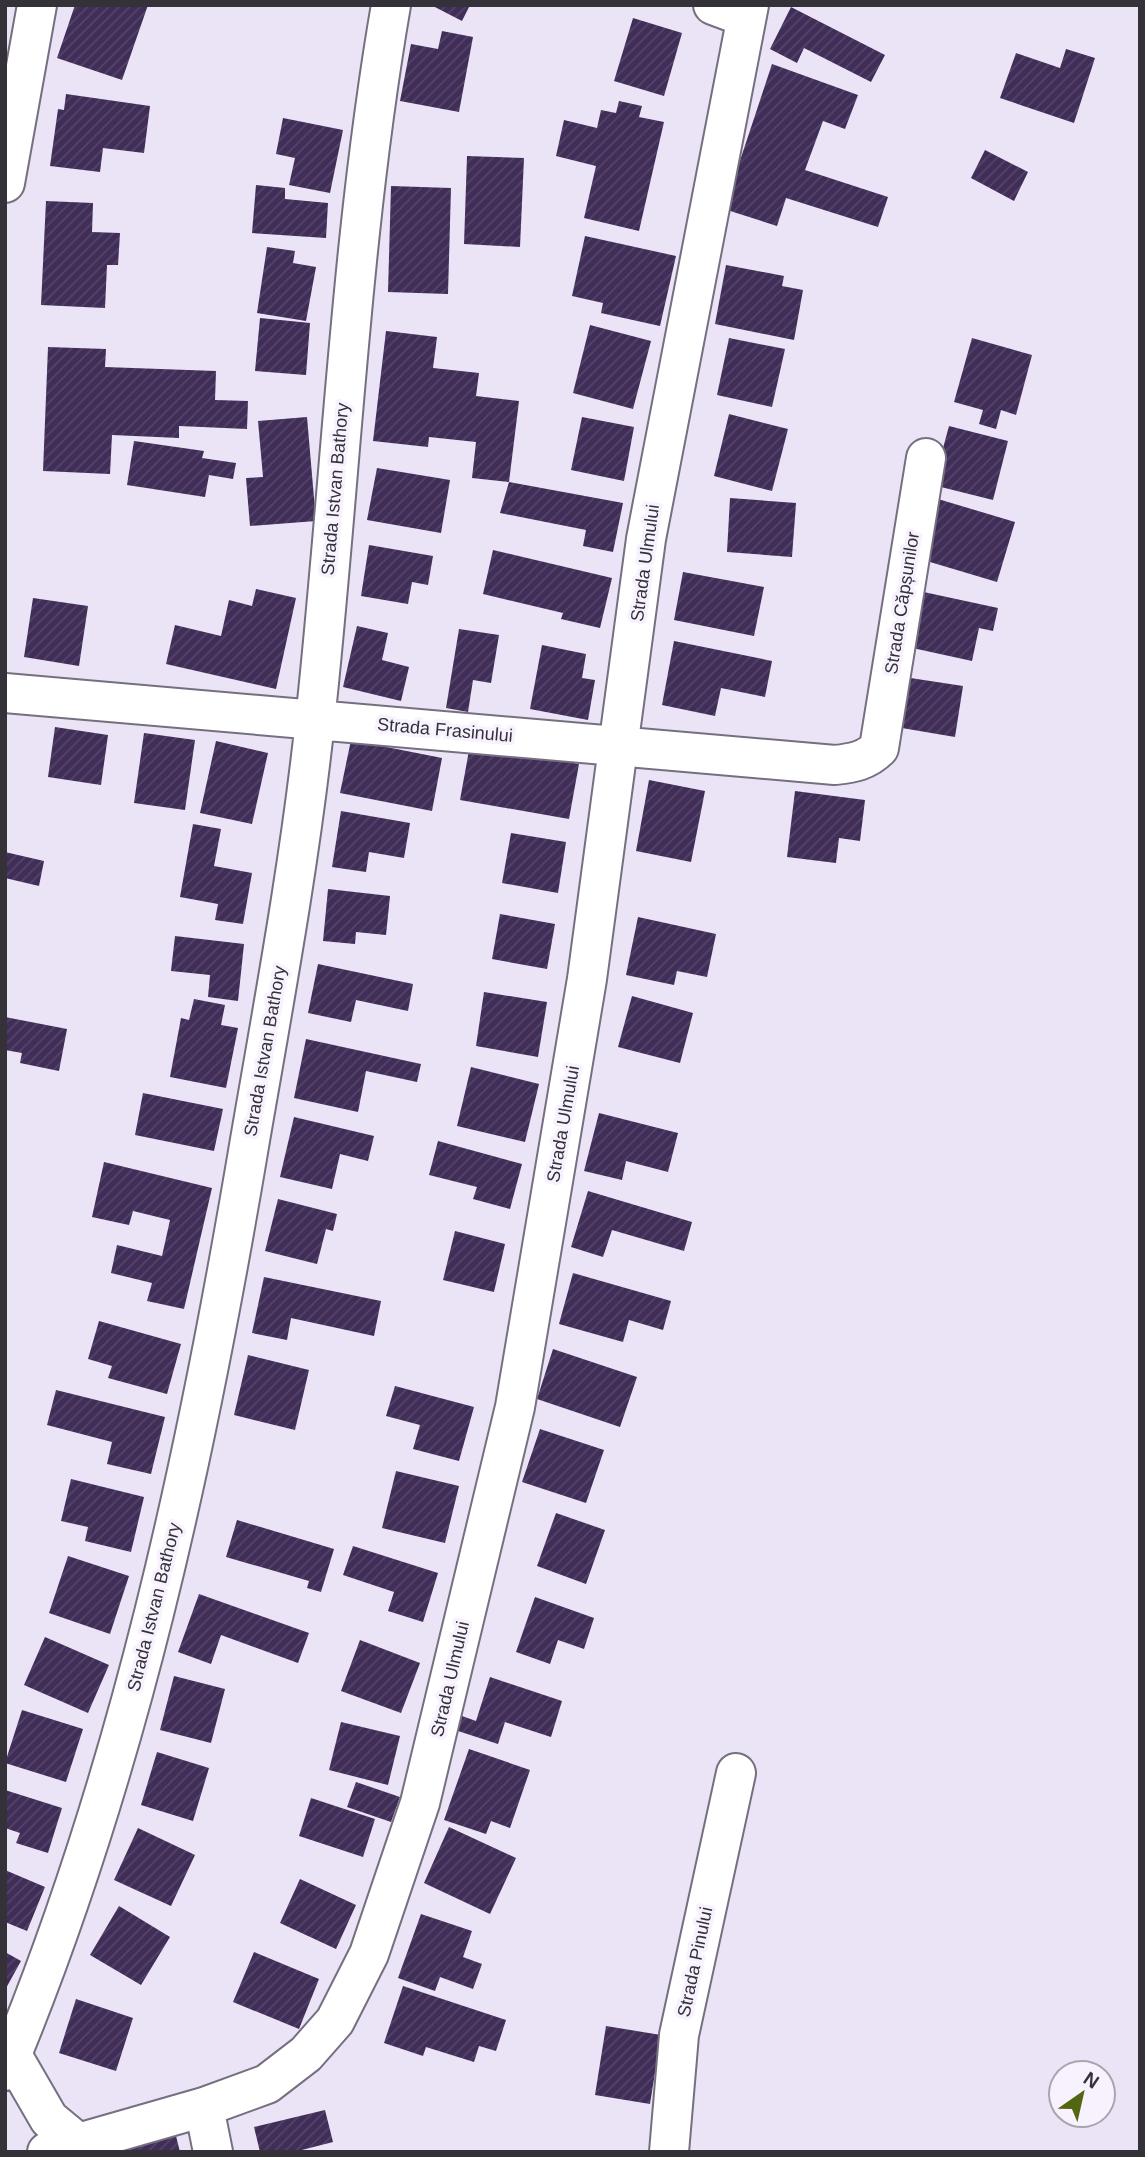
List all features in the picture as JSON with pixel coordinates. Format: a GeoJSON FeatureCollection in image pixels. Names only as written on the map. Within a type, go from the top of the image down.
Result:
{"type":"FeatureCollection","features":[{"type":"Feature","properties":{"kind":"street"},"geometry":{"type":"LineString","coordinates":[[5,183],[37,5]]}},
{"type":"Feature","properties":{"kind":"street","name":"Strada Istvan Bathory"},"geometry":{"type":"LineString","coordinates":[[9,2063],[74,1886],[129,1706],[170,1545],[236,1227],[298,861],[315,719],[349,321],[376,92],[391,5]]}},
{"type":"Feature","properties":{"kind":"street","name":"Strada Ulmului"},"geometry":{"type":"LineString","coordinates":[[62,2148],[204,2107],[267,2084],[306,2054],[335,2021],[369,1954],[420,1803],[515,1407],[587,979],[621,744],[646,539],[736,9]]}},
{"type":"Feature","properties":{"kind":"street","name":"Strada Căpșunilor"},"geometry":{"type":"LineString","coordinates":[[879,748],[926,458]]}},
{"type":"Feature","properties":{"kind":"street","name":"Strada Frasinului"},"geometry":{"type":"LineString","coordinates":[[5,693],[621,744],[835,765],[863,760],[879,748]]}},
{"type":"Feature","properties":{"kind":"street","name":"Strada Pinului"},"geometry":{"type":"LineString","coordinates":[[669,2152],[679,2035],[736,1773]]}},
{"type":"Feature","properties":{"kind":"street"},"geometry":{"type":"LineString","coordinates":[[9,2063],[49,2119],[62,2148]]}},
{"type":"Feature","properties":{"kind":"street"},"geometry":{"type":"LineString","coordinates":[[204,2107],[213,2152]]}},
{"type":"Feature","properties":{"kind":"building"},"geometry":{"type":"Polygon","coordinates":[[[75,5],[148,5],[122,80],[57,58],[75,5]]]}},
{"type":"Feature","properties":{"kind":"building"},"geometry":{"type":"Polygon","coordinates":[[[431,5],[470,5],[462,21],[431,5]]]}},
{"type":"Feature","properties":{"kind":"building"},"geometry":{"type":"Polygon","coordinates":[[[791,7],[885,55],[871,82],[804,48],[797,63],[770,49],[791,7]]]}},
{"type":"Feature","properties":{"kind":"building"},"geometry":{"type":"Polygon","coordinates":[[[633,18],[682,33],[664,96],[614,81],[633,18]]]}},
{"type":"Feature","properties":{"kind":"building"},"geometry":{"type":"Polygon","coordinates":[[[442,31],[473,37],[459,112],[400,101],[411,44],[438,49],[442,31]]]}},
{"type":"Feature","properties":{"kind":"building"},"geometry":{"type":"Polygon","coordinates":[[[1066,49],[1095,58],[1074,123],[1000,98],[1016,53],[1060,68],[1066,49]]]}},
{"type":"Feature","properties":{"kind":"building"},"geometry":{"type":"Polygon","coordinates":[[[772,64],[858,95],[845,129],[823,121],[805,170],[888,197],[878,227],[786,198],[777,226],[724,209],[772,64]]]}},
{"type":"Feature","properties":{"kind":"building"},"geometry":{"type":"Polygon","coordinates":[[[66,94],[150,106],[144,153],[103,148],[100,172],[50,166],[58,109],[64,110],[66,94]]]}},
{"type":"Feature","properties":{"kind":"building"},"geometry":{"type":"Polygon","coordinates":[[[619,101],[642,106],[639,117],[664,122],[639,231],[584,218],[596,166],[556,156],[564,120],[597,128],[601,110],[616,113],[619,101]]]}},
{"type":"Feature","properties":{"kind":"building"},"geometry":{"type":"Polygon","coordinates":[[[283,118],[343,130],[330,193],[289,185],[295,158],[276,154],[283,118]]]}},
{"type":"Feature","properties":{"kind":"building"},"geometry":{"type":"Polygon","coordinates":[[[985,150],[1028,172],[1014,201],[971,178],[985,150]]]}},
{"type":"Feature","properties":{"kind":"building"},"geometry":{"type":"Polygon","coordinates":[[[467,156],[524,158],[520,247],[464,244],[467,156]]]}},
{"type":"Feature","properties":{"kind":"building"},"geometry":{"type":"Polygon","coordinates":[[[256,185],[285,188],[285,199],[328,203],[326,238],[252,233],[256,185]]]}},
{"type":"Feature","properties":{"kind":"building"},"geometry":{"type":"Polygon","coordinates":[[[391,186],[451,188],[448,294],[388,292],[391,186]]]}},
{"type":"Feature","properties":{"kind":"building"},"geometry":{"type":"Polygon","coordinates":[[[46,201],[93,203],[92,232],[120,233],[118,265],[107,265],[105,308],[41,305],[46,201]]]}},
{"type":"Feature","properties":{"kind":"building"},"geometry":{"type":"Polygon","coordinates":[[[585,236],[676,256],[660,326],[601,313],[603,303],[572,296],[585,236]]]}},
{"type":"Feature","properties":{"kind":"building"},"geometry":{"type":"Polygon","coordinates":[[[267,247],[295,251],[293,263],[316,267],[306,321],[257,313],[267,247]]]}},
{"type":"Feature","properties":{"kind":"building"},"geometry":{"type":"Polygon","coordinates":[[[726,265],[784,276],[782,286],[803,290],[794,340],[715,324],[726,265]]]}},
{"type":"Feature","properties":{"kind":"building"},"geometry":{"type":"Polygon","coordinates":[[[260,318],[310,323],[306,375],[255,371],[260,318]]]}},
{"type":"Feature","properties":{"kind":"building"},"geometry":{"type":"Polygon","coordinates":[[[590,325],[651,341],[633,409],[573,393],[590,325]]]}},
{"type":"Feature","properties":{"kind":"building"},"geometry":{"type":"Polygon","coordinates":[[[386,331],[437,337],[433,368],[479,373],[476,396],[519,401],[509,482],[472,478],[476,442],[429,437],[428,447],[373,441],[386,331]]]}},
{"type":"Feature","properties":{"kind":"building"},"geometry":{"type":"Polygon","coordinates":[[[729,338],[785,349],[772,407],[717,395],[729,338]]]}},
{"type":"Feature","properties":{"kind":"building"},"geometry":{"type":"Polygon","coordinates":[[[972,338],[1032,355],[1016,415],[1001,410],[996,429],[979,424],[983,410],[954,402],[972,338]]]}},
{"type":"Feature","properties":{"kind":"building"},"geometry":{"type":"Polygon","coordinates":[[[48,347],[106,349],[105,367],[216,371],[215,400],[248,401],[247,429],[179,426],[179,438],[112,435],[110,474],[43,471],[48,347]]]}},
{"type":"Feature","properties":{"kind":"building"},"geometry":{"type":"Polygon","coordinates":[[[729,414],[788,429],[772,491],[714,476],[729,414]]]}},
{"type":"Feature","properties":{"kind":"building"},"geometry":{"type":"Polygon","coordinates":[[[307,417],[316,521],[250,526],[246,478],[263,477],[258,421],[307,417]]]}},
{"type":"Feature","properties":{"kind":"building"},"geometry":{"type":"Polygon","coordinates":[[[582,417],[634,427],[624,481],[571,470],[582,417]]]}},
{"type":"Feature","properties":{"kind":"building"},"geometry":{"type":"Polygon","coordinates":[[[949,426],[1008,441],[993,500],[933,485],[949,426]]]}},
{"type":"Feature","properties":{"kind":"building"},"geometry":{"type":"Polygon","coordinates":[[[134,441],[204,451],[202,458],[236,463],[233,479],[209,475],[205,497],[127,485],[134,441]]]}},
{"type":"Feature","properties":{"kind":"building"},"geometry":{"type":"Polygon","coordinates":[[[377,468],[450,480],[441,533],[367,520],[377,468]]]}},
{"type":"Feature","properties":{"kind":"building"},"geometry":{"type":"Polygon","coordinates":[[[509,482],[623,503],[613,552],[583,546],[586,530],[500,513],[509,482]]]}},
{"type":"Feature","properties":{"kind":"building"},"geometry":{"type":"Polygon","coordinates":[[[730,498],[796,503],[792,557],[727,552],[730,498]]]}},
{"type":"Feature","properties":{"kind":"building"},"geometry":{"type":"Polygon","coordinates":[[[938,499],[1015,522],[997,582],[920,559],[938,499]]]}},
{"type":"Feature","properties":{"kind":"building"},"geometry":{"type":"Polygon","coordinates":[[[369,545],[433,556],[428,585],[412,582],[408,604],[361,596],[369,545]]]}},
{"type":"Feature","properties":{"kind":"building"},"geometry":{"type":"Polygon","coordinates":[[[493,550],[612,578],[600,628],[561,619],[563,613],[483,594],[493,550]]]}},
{"type":"Feature","properties":{"kind":"building"},"geometry":{"type":"Polygon","coordinates":[[[683,572],[764,587],[754,636],[674,620],[683,572]]]}},
{"type":"Feature","properties":{"kind":"building"},"geometry":{"type":"Polygon","coordinates":[[[256,589],[296,598],[276,689],[166,664],[175,625],[221,636],[229,600],[252,606],[256,589]]]}},
{"type":"Feature","properties":{"kind":"building"},"geometry":{"type":"Polygon","coordinates":[[[919,591],[998,608],[993,631],[979,628],[972,661],[908,647],[919,591]]]}},
{"type":"Feature","properties":{"kind":"building"},"geometry":{"type":"Polygon","coordinates":[[[33,598],[88,606],[79,666],[24,657],[33,598]]]}},
{"type":"Feature","properties":{"kind":"building"},"geometry":{"type":"Polygon","coordinates":[[[357,626],[388,633],[382,660],[409,667],[401,701],[343,687],[357,626]]]}},
{"type":"Feature","properties":{"kind":"building"},"geometry":{"type":"Polygon","coordinates":[[[459,629],[499,635],[491,683],[473,680],[468,712],[446,708],[459,629]]]}},
{"type":"Feature","properties":{"kind":"building"},"geometry":{"type":"Polygon","coordinates":[[[674,641],[772,661],[765,697],[721,688],[715,716],[662,705],[674,641]]]}},
{"type":"Feature","properties":{"kind":"building"},"geometry":{"type":"Polygon","coordinates":[[[542,645],[586,654],[582,678],[595,680],[588,720],[530,709],[542,645]]]}},
{"type":"Feature","properties":{"kind":"building"},"geometry":{"type":"Polygon","coordinates":[[[904,677],[963,686],[955,737],[896,727],[904,677]]]}},
{"type":"Feature","properties":{"kind":"building"},"geometry":{"type":"Polygon","coordinates":[[[55,727],[108,735],[101,785],[48,777],[55,727]]]}},
{"type":"Feature","properties":{"kind":"building"},"geometry":{"type":"Polygon","coordinates":[[[144,733],[195,740],[185,810],[134,803],[144,733]]]}},
{"type":"Feature","properties":{"kind":"building"},"geometry":{"type":"Polygon","coordinates":[[[351,740],[442,758],[432,811],[340,793],[351,740]]]}},
{"type":"Feature","properties":{"kind":"building"},"geometry":{"type":"Polygon","coordinates":[[[216,741],[268,753],[252,824],[200,813],[216,741]]]}},
{"type":"Feature","properties":{"kind":"building"},"geometry":{"type":"Polygon","coordinates":[[[470,745],[579,764],[569,819],[460,800],[470,745]]]}},
{"type":"Feature","properties":{"kind":"building"},"geometry":{"type":"Polygon","coordinates":[[[649,780],[705,791],[691,862],[636,851],[649,780]]]}},
{"type":"Feature","properties":{"kind":"building"},"geometry":{"type":"Polygon","coordinates":[[[795,791],[865,800],[860,841],[839,838],[836,863],[787,857],[795,791]]]}},
{"type":"Feature","properties":{"kind":"building"},"geometry":{"type":"Polygon","coordinates":[[[341,811],[410,823],[404,858],[369,852],[366,872],[332,867],[341,811]]]}},
{"type":"Feature","properties":{"kind":"building"},"geometry":{"type":"Polygon","coordinates":[[[193,824],[221,829],[214,866],[252,873],[243,924],[215,920],[218,904],[180,897],[193,824]]]}},
{"type":"Feature","properties":{"kind":"building"},"geometry":{"type":"Polygon","coordinates":[[[511,833],[566,842],[558,893],[502,883],[511,833]]]}},
{"type":"Feature","properties":{"kind":"building"},"geometry":{"type":"Polygon","coordinates":[[[5,852],[44,861],[39,886],[5,878],[5,852]]]}},
{"type":"Feature","properties":{"kind":"building"},"geometry":{"type":"Polygon","coordinates":[[[328,889],[390,896],[386,935],[356,932],[355,944],[323,941],[328,889]]]}},
{"type":"Feature","properties":{"kind":"building"},"geometry":{"type":"Polygon","coordinates":[[[500,914],[555,924],[547,969],[492,959],[500,914]]]}},
{"type":"Feature","properties":{"kind":"building"},"geometry":{"type":"Polygon","coordinates":[[[638,917],[716,934],[707,977],[677,971],[674,985],[626,975],[638,917]]]}},
{"type":"Feature","properties":{"kind":"building"},"geometry":{"type":"Polygon","coordinates":[[[175,936],[244,944],[238,1001],[208,997],[210,975],[171,971],[175,936]]]}},
{"type":"Feature","properties":{"kind":"building"},"geometry":{"type":"Polygon","coordinates":[[[318,964],[413,984],[408,1011],[356,1000],[351,1022],[308,1013],[318,964]]]}},
{"type":"Feature","properties":{"kind":"building"},"geometry":{"type":"Polygon","coordinates":[[[484,992],[547,1002],[538,1057],[476,1046],[484,992]]]}},
{"type":"Feature","properties":{"kind":"building"},"geometry":{"type":"Polygon","coordinates":[[[632,996],[693,1013],[680,1063],[618,1047],[632,996]]]}},
{"type":"Feature","properties":{"kind":"building"},"geometry":{"type":"Polygon","coordinates":[[[194,999],[225,1005],[221,1025],[238,1028],[226,1088],[170,1077],[181,1018],[189,1020],[194,999]]]}},
{"type":"Feature","properties":{"kind":"building"},"geometry":{"type":"Polygon","coordinates":[[[5,1017],[67,1029],[59,1071],[20,1063],[22,1053],[5,1050],[5,1017]]]}},
{"type":"Feature","properties":{"kind":"building"},"geometry":{"type":"Polygon","coordinates":[[[306,1039],[421,1064],[417,1082],[366,1071],[358,1112],[294,1098],[306,1039]]]}},
{"type":"Feature","properties":{"kind":"building"},"geometry":{"type":"Polygon","coordinates":[[[471,1067],[539,1084],[525,1142],[457,1126],[471,1067]]]}},
{"type":"Feature","properties":{"kind":"building"},"geometry":{"type":"Polygon","coordinates":[[[143,1093],[223,1109],[214,1151],[135,1135],[143,1093]]]}},
{"type":"Feature","properties":{"kind":"building"},"geometry":{"type":"Polygon","coordinates":[[[599,1113],[678,1133],[668,1172],[626,1161],[622,1180],[584,1171],[599,1113]]]}},
{"type":"Feature","properties":{"kind":"building"},"geometry":{"type":"Polygon","coordinates":[[[294,1117],[374,1136],[368,1161],[340,1154],[332,1189],[280,1177],[294,1117]]]}},
{"type":"Feature","properties":{"kind":"building"},"geometry":{"type":"Polygon","coordinates":[[[438,1141],[522,1164],[510,1209],[473,1199],[477,1187],[429,1175],[438,1141]]]}},
{"type":"Feature","properties":{"kind":"building"},"geometry":{"type":"Polygon","coordinates":[[[104,1162],[212,1188],[184,1309],[147,1301],[152,1283],[111,1273],[117,1245],[162,1256],[170,1220],[133,1211],[129,1225],[92,1217],[104,1162]]]}},
{"type":"Feature","properties":{"kind":"building"},"geometry":{"type":"Polygon","coordinates":[[[588,1191],[692,1222],[684,1251],[612,1230],[603,1257],[571,1247],[588,1191]]]}},
{"type":"Feature","properties":{"kind":"building"},"geometry":{"type":"Polygon","coordinates":[[[278,1199],[337,1214],[333,1231],[326,1229],[317,1264],[265,1251],[278,1199]]]}},
{"type":"Feature","properties":{"kind":"building"},"geometry":{"type":"Polygon","coordinates":[[[455,1231],[505,1244],[494,1292],[443,1280],[455,1231]]]}},
{"type":"Feature","properties":{"kind":"building"},"geometry":{"type":"Polygon","coordinates":[[[573,1273],[671,1301],[663,1330],[629,1320],[623,1342],[559,1324],[573,1273]]]}},
{"type":"Feature","properties":{"kind":"building"},"geometry":{"type":"Polygon","coordinates":[[[264,1277],[381,1301],[374,1336],[291,1318],[287,1340],[252,1333],[264,1277]]]}},
{"type":"Feature","properties":{"kind":"building"},"geometry":{"type":"Polygon","coordinates":[[[99,1321],[181,1344],[167,1394],[108,1378],[112,1366],[88,1359],[99,1321]]]}},
{"type":"Feature","properties":{"kind":"building"},"geometry":{"type":"Polygon","coordinates":[[[553,1349],[637,1377],[620,1427],[537,1399],[553,1349]]]}},
{"type":"Feature","properties":{"kind":"building"},"geometry":{"type":"Polygon","coordinates":[[[248,1355],[309,1370],[295,1430],[234,1415],[248,1355]]]}},
{"type":"Feature","properties":{"kind":"building"},"geometry":{"type":"Polygon","coordinates":[[[395,1386],[474,1407],[459,1461],[413,1449],[420,1425],[386,1416],[395,1386]]]}},
{"type":"Feature","properties":{"kind":"building"},"geometry":{"type":"Polygon","coordinates":[[[56,1390],[165,1417],[151,1474],[107,1464],[112,1442],[47,1425],[56,1390]]]}},
{"type":"Feature","properties":{"kind":"building"},"geometry":{"type":"Polygon","coordinates":[[[540,1429],[604,1450],[586,1503],[522,1482],[540,1429]]]}},
{"type":"Feature","properties":{"kind":"building"},"geometry":{"type":"Polygon","coordinates":[[[396,1471],[459,1486],[445,1543],[382,1528],[396,1471]]]}},
{"type":"Feature","properties":{"kind":"building"},"geometry":{"type":"Polygon","coordinates":[[[71,1479],[144,1497],[131,1552],[85,1541],[88,1527],[61,1521],[71,1479]]]}},
{"type":"Feature","properties":{"kind":"building"},"geometry":{"type":"Polygon","coordinates":[[[556,1513],[605,1530],[586,1584],[537,1566],[556,1513]]]}},
{"type":"Feature","properties":{"kind":"building"},"geometry":{"type":"Polygon","coordinates":[[[237,1520],[334,1549],[321,1592],[307,1588],[309,1581],[226,1557],[237,1520]]]}},
{"type":"Feature","properties":{"kind":"building"},"geometry":{"type":"Polygon","coordinates":[[[353,1546],[438,1573],[423,1622],[388,1611],[394,1592],[343,1575],[353,1546]]]}},
{"type":"Feature","properties":{"kind":"building"},"geometry":{"type":"Polygon","coordinates":[[[68,1556],[129,1576],[110,1634],[49,1613],[68,1556]]]}},
{"type":"Feature","properties":{"kind":"building"},"geometry":{"type":"Polygon","coordinates":[[[199,1594],[309,1633],[298,1663],[221,1635],[211,1664],[178,1652],[199,1594]]]}},
{"type":"Feature","properties":{"kind":"building"},"geometry":{"type":"Polygon","coordinates":[[[535,1597],[594,1618],[584,1649],[558,1640],[550,1664],[516,1652],[535,1597]]]}},
{"type":"Feature","properties":{"kind":"building"},"geometry":{"type":"Polygon","coordinates":[[[45,1637],[109,1665],[88,1713],[24,1685],[45,1637]]]}},
{"type":"Feature","properties":{"kind":"building"},"geometry":{"type":"Polygon","coordinates":[[[360,1640],[420,1663],[401,1713],[341,1691],[360,1640]]]}},
{"type":"Feature","properties":{"kind":"building"},"geometry":{"type":"Polygon","coordinates":[[[174,1676],[225,1689],[211,1743],[160,1730],[174,1676]]]}},
{"type":"Feature","properties":{"kind":"building"},"geometry":{"type":"Polygon","coordinates":[[[490,1677],[562,1701],[551,1737],[505,1722],[498,1744],[458,1731],[462,1716],[476,1721],[490,1677]]]}},
{"type":"Feature","properties":{"kind":"building"},"geometry":{"type":"Polygon","coordinates":[[[22,1710],[83,1729],[66,1782],[5,1763],[22,1710]]]}},
{"type":"Feature","properties":{"kind":"building"},"geometry":{"type":"Polygon","coordinates":[[[341,1722],[400,1736],[388,1785],[329,1770],[341,1722]]]}},
{"type":"Feature","properties":{"kind":"building"},"geometry":{"type":"Polygon","coordinates":[[[469,1749],[530,1770],[510,1828],[491,1821],[486,1834],[444,1820],[469,1749]]]}},
{"type":"Feature","properties":{"kind":"building"},"geometry":{"type":"Polygon","coordinates":[[[157,1752],[209,1768],[193,1821],[141,1805],[157,1752]]]}},
{"type":"Feature","properties":{"kind":"building"},"geometry":{"type":"Polygon","coordinates":[[[356,1782],[400,1797],[391,1822],[347,1807],[356,1782]]]}},
{"type":"Feature","properties":{"kind":"building"},"geometry":{"type":"Polygon","coordinates":[[[5,1790],[62,1808],[48,1853],[16,1843],[20,1833],[5,1828],[5,1790]]]}},
{"type":"Feature","properties":{"kind":"building"},"geometry":{"type":"Polygon","coordinates":[[[311,1798],[375,1819],[363,1857],[299,1836],[311,1798]]]}},
{"type":"Feature","properties":{"kind":"building"},"geometry":{"type":"Polygon","coordinates":[[[449,1827],[516,1858],[490,1914],[424,1883],[449,1827]]]}},
{"type":"Feature","properties":{"kind":"building"},"geometry":{"type":"Polygon","coordinates":[[[138,1828],[195,1855],[171,1906],[114,1880],[138,1828]]]}},
{"type":"Feature","properties":{"kind":"building"},"geometry":{"type":"Polygon","coordinates":[[[5,1870],[45,1887],[27,1931],[5,1922],[5,1870]]]}},
{"type":"Feature","properties":{"kind":"building"},"geometry":{"type":"Polygon","coordinates":[[[300,1879],[356,1905],[336,1949],[280,1923],[300,1879]]]}},
{"type":"Feature","properties":{"kind":"building"},"geometry":{"type":"Polygon","coordinates":[[[119,1906],[170,1937],[141,1985],[90,1955],[119,1906]]]}},
{"type":"Feature","properties":{"kind":"building"},"geometry":{"type":"Polygon","coordinates":[[[421,1914],[472,1931],[463,1957],[482,1964],[473,1989],[440,1977],[435,1991],[398,1978],[421,1914]]]}},
{"type":"Feature","properties":{"kind":"building"},"geometry":{"type":"Polygon","coordinates":[[[5,1952],[21,1961],[5,1990],[5,1952]]]}},
{"type":"Feature","properties":{"kind":"building"},"geometry":{"type":"Polygon","coordinates":[[[254,1952],[319,1979],[299,2029],[233,2002],[254,1952]]]}},
{"type":"Feature","properties":{"kind":"building"},"geometry":{"type":"Polygon","coordinates":[[[403,1986],[506,2020],[496,2051],[479,2046],[474,2062],[426,2047],[423,2056],[384,2043],[403,1986]]]}},
{"type":"Feature","properties":{"kind":"building"},"geometry":{"type":"Polygon","coordinates":[[[76,1999],[133,2018],[116,2071],[59,2053],[76,1999]]]}},
{"type":"Feature","properties":{"kind":"building"},"geometry":{"type":"Polygon","coordinates":[[[606,2026],[661,2035],[650,2104],[595,2095],[606,2026]]]}},
{"type":"Feature","properties":{"kind":"building"},"geometry":{"type":"Polygon","coordinates":[[[325,2110],[333,2142],[294,2152],[260,2152],[254,2127],[325,2110]]]}},
{"type":"Feature","properties":{"kind":"building"},"geometry":{"type":"Polygon","coordinates":[[[176,2136],[180,2152],[117,2152],[117,2151],[176,2136]]]}}]}
